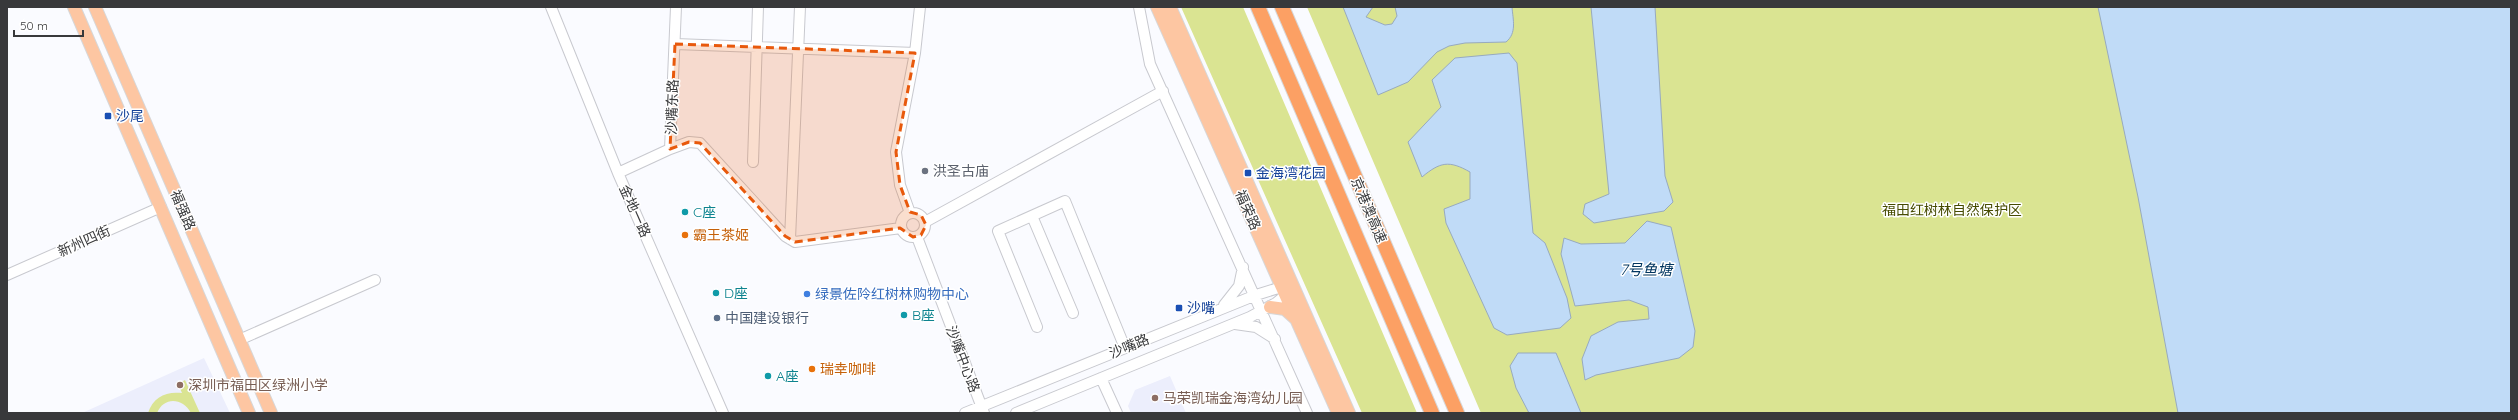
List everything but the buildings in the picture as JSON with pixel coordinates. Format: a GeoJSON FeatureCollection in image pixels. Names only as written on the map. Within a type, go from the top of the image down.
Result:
{"type":"FeatureCollection","features":[{"type":"Feature","properties":{"kind":"highway","name":"京港澳高速"},"geometry":{"type":"LineString","coordinates":[[1258,7],[1432,413]]}},
{"type":"Feature","properties":{"kind":"highway","name":"京港澳高速"},"geometry":{"type":"LineString","coordinates":[[1282,7],[1457,413]]}},
{"type":"Feature","properties":{"kind":"main road","name":"福强路"},"geometry":{"type":"LineString","coordinates":[[74,7],[249,413]]}},
{"type":"Feature","properties":{"kind":"main road","name":"福强路"},"geometry":{"type":"LineString","coordinates":[[95,7],[271,413]]}},
{"type":"Feature","properties":{"kind":"main road","name":"福荣路"},"geometry":{"type":"LineString","coordinates":[[1158,7],[1349,413]]}},
{"type":"Feature","properties":{"kind":"main road","name":"福荣路"},"geometry":{"type":"LineString","coordinates":[[1170,7],[1290,289],[1298,321],[1338,413]]}},
{"type":"Feature","properties":{"kind":"main road"},"geometry":{"type":"LineString","coordinates":[[93,50],[111,42]]}},
{"type":"Feature","properties":{"kind":"main road"},"geometry":{"type":"LineString","coordinates":[[1266,309],[1285,309],[1298,321]]}},
{"type":"Feature","properties":{"kind":"street","name":"金地一路"},"geometry":{"type":"LineString","coordinates":[[551,7],[618,173],[723,413]]}},
{"type":"Feature","properties":{"kind":"street","name":"沙嘴东路"},"geometry":{"type":"LineString","coordinates":[[618,173],[670,149],[676,7]]}},
{"type":"Feature","properties":{"kind":"street"},"geometry":{"type":"LineString","coordinates":[[753,162],[758,7]]}},
{"type":"Feature","properties":{"kind":"street"},"geometry":{"type":"LineString","coordinates":[[790,239],[800,7]]}},
{"type":"Feature","properties":{"kind":"street"},"geometry":{"type":"LineString","coordinates":[[910,213],[900,185],[896,152],[915,53],[920,7]]}},
{"type":"Feature","properties":{"kind":"street"},"geometry":{"type":"LineString","coordinates":[[1139,7],[1148,56],[1162,91],[1256,295],[1266,309],[1276,340],[1307,413]]}},
{"type":"Feature","properties":{"kind":"street"},"geometry":{"type":"LineString","coordinates":[[675,44],[915,53]]}},
{"type":"Feature","properties":{"kind":"street"},"geometry":{"type":"LineString","coordinates":[[925,222],[1162,91]]}},
{"type":"Feature","properties":{"kind":"street"},"geometry":{"type":"LineString","coordinates":[[670,149],[689,142],[700,143],[790,239],[801,242],[901,228]]}},
{"type":"Feature","properties":{"kind":"street"},"geometry":{"type":"LineString","coordinates":[[1037,327],[998,231],[1065,201],[1125,348]]}},
{"type":"Feature","properties":{"kind":"street","name":"新州四街"},"geometry":{"type":"LineString","coordinates":[[7,275],[161,207]]}},
{"type":"Feature","properties":{"kind":"street"},"geometry":{"type":"LineString","coordinates":[[910,213],[918,213],[925,222],[925,229],[917,237],[909,237],[901,228],[904,217],[910,213]]}},
{"type":"Feature","properties":{"kind":"street"},"geometry":{"type":"LineString","coordinates":[[1032,216],[1073,313]]}},
{"type":"Feature","properties":{"kind":"street","name":"沙嘴中心路"},"geometry":{"type":"LineString","coordinates":[[917,237],[983,410]]}},
{"type":"Feature","properties":{"kind":"street"},"geometry":{"type":"LineString","coordinates":[[1218,310],[1232,298],[1238,288],[1243,274],[1242,265]]}},
{"type":"Feature","properties":{"kind":"street"},"geometry":{"type":"LineString","coordinates":[[239,340],[375,280]]}},
{"type":"Feature","properties":{"kind":"street","name":"沙嘴路"},"geometry":{"type":"LineString","coordinates":[[965,413],[983,410],[1125,348],[1256,295],[1290,289]]}},
{"type":"Feature","properties":{"kind":"street","name":"沙嘴路"},"geometry":{"type":"LineString","coordinates":[[1016,413],[1232,325],[1266,309],[1290,289]]}},
{"type":"Feature","properties":{"kind":"street"},"geometry":{"type":"LineString","coordinates":[[1232,325],[1256,327],[1276,340]]}},
{"type":"Feature","properties":{"kind":"street"},"geometry":{"type":"LineString","coordinates":[[1101,378],[1117,413]]}},
{"type":"Feature","properties":{"kind":"highlighted area"},"geometry":{"type":"Polygon","coordinates":[[[675,44],[915,53],[896,152],[900,185],[910,212],[921,215],[926,225],[921,235],[913,237],[900,228],[795,242],[785,236],[700,143],[689,142],[670,149],[675,44]]]}},
{"type":"Feature","properties":{"kind":"shaded area","name":"深圳市福田区绿洲小学"},"geometry":{"type":"Polygon","coordinates":[[[204,358],[230,413],[82,413],[204,358]]]}},
{"type":"Feature","properties":{"kind":"shaded area","name":"马荣凯瑞金海湾幼儿园"},"geometry":{"type":"Polygon","coordinates":[[[1170,376],[1186,413],[1131,413],[1128,406],[1135,390],[1170,376]]]}},
{"type":"Feature","properties":{"kind":"green space"},"geometry":{"type":"Polygon","coordinates":[[[1181,7],[1243,7],[1417,413],[1362,413],[1181,7]]]}},
{"type":"Feature","properties":{"kind":"green space","name":"福田红树林自然保护区"},"geometry":{"type":"Polygon","coordinates":[[[1307,7],[2511,7],[2511,413],[1481,413],[1307,7]]]}},
{"type":"Feature","properties":{"kind":"green space"},"geometry":{"type":"Polygon","coordinates":[[[185,380],[200,413],[191,413],[183,404],[174,401],[164,404],[157,413],[148,413],[153,403],[161,396],[171,393],[182,393],[178,384],[185,380]]]}},
{"type":"Feature","properties":{"kind":"water"},"geometry":{"type":"Polygon","coordinates":[[[1343,7],[1373,7],[1366,17],[1385,25],[1392,24],[1397,16],[1395,7],[1512,7],[1513,30],[1512,35],[1506,42],[1465,43],[1449,46],[1437,52],[1408,82],[1378,95],[1343,7]]]}},
{"type":"Feature","properties":{"kind":"water"},"geometry":{"type":"Polygon","coordinates":[[[1591,7],[1655,7],[1665,176],[1673,202],[1664,211],[1594,223],[1583,214],[1585,204],[1609,194],[1591,7]]]}},
{"type":"Feature","properties":{"kind":"water"},"geometry":{"type":"Polygon","coordinates":[[[2098,7],[2511,7],[2511,413],[2178,413],[2138,197],[2098,7]]]}},
{"type":"Feature","properties":{"kind":"water"},"geometry":{"type":"Polygon","coordinates":[[[1509,53],[1517,63],[1533,233],[1545,243],[1567,298],[1571,318],[1560,328],[1507,335],[1494,328],[1446,223],[1444,209],[1470,199],[1470,172],[1463,168],[1445,164],[1434,168],[1422,177],[1408,142],[1441,107],[1432,80],[1455,58],[1509,53]]]}},
{"type":"Feature","properties":{"kind":"water","name":"7号鱼塘"},"geometry":{"type":"Polygon","coordinates":[[[1647,221],[1671,227],[1695,331],[1693,347],[1679,358],[1596,375],[1585,380],[1582,359],[1591,336],[1618,322],[1649,319],[1648,307],[1629,300],[1575,306],[1561,254],[1564,238],[1581,244],[1625,243],[1647,221]]]}},
{"type":"Feature","properties":{"kind":"water"},"geometry":{"type":"Polygon","coordinates":[[[1518,353],[1556,353],[1581,413],[1529,413],[1516,388],[1510,366],[1518,353]]]}},
{"type":"Feature","properties":{"kind":"place","name":"沙尾"},"geometry":{"type":"Point","coordinates":[108,116]}},
{"type":"Feature","properties":{"kind":"place","name":"洪圣古庙"},"geometry":{"type":"Point","coordinates":[925,171]}},
{"type":"Feature","properties":{"kind":"place","name":"金海湾花园"},"geometry":{"type":"Point","coordinates":[1248,173]}},
{"type":"Feature","properties":{"kind":"place","name":"C座"},"geometry":{"type":"Point","coordinates":[685,212]}},
{"type":"Feature","properties":{"kind":"place","name":"霸王茶姬"},"geometry":{"type":"Point","coordinates":[685,235]}},
{"type":"Feature","properties":{"kind":"place","name":"D座"},"geometry":{"type":"Point","coordinates":[716,293]}},
{"type":"Feature","properties":{"kind":"place","name":"绿景佐阾红树林购物中心"},"geometry":{"type":"Point","coordinates":[807,294]}},
{"type":"Feature","properties":{"kind":"place","name":"沙嘴"},"geometry":{"type":"Point","coordinates":[1179,308]}},
{"type":"Feature","properties":{"kind":"place","name":"B座"},"geometry":{"type":"Point","coordinates":[904,315]}},
{"type":"Feature","properties":{"kind":"place","name":"中国建设银行"},"geometry":{"type":"Point","coordinates":[717,318]}},
{"type":"Feature","properties":{"kind":"place","name":"瑞幸咖啡"},"geometry":{"type":"Point","coordinates":[812,369]}},
{"type":"Feature","properties":{"kind":"place","name":"A座"},"geometry":{"type":"Point","coordinates":[768,376]}},
{"type":"Feature","properties":{"kind":"place","name":"深圳市福田区绿洲小学"},"geometry":{"type":"Point","coordinates":[180,385]}},
{"type":"Feature","properties":{"kind":"place","name":"马荣凯瑞金海湾幼儿园"},"geometry":{"type":"Point","coordinates":[1155,398]}}]}
